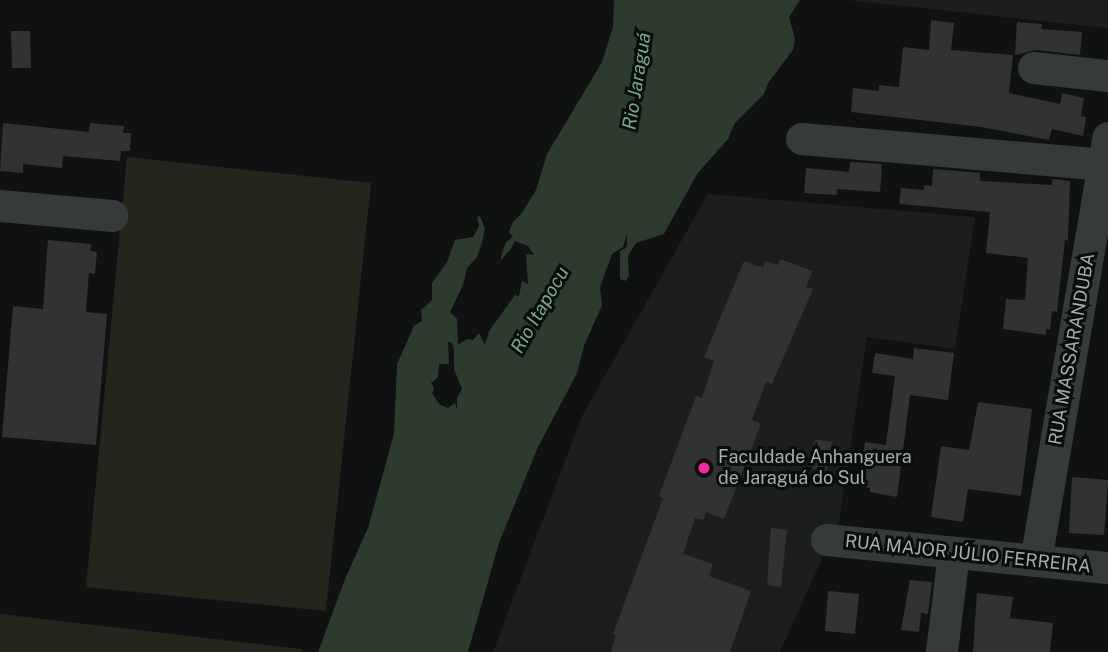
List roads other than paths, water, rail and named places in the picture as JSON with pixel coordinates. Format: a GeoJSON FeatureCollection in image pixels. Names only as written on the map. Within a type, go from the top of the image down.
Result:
{"type":"FeatureCollection","features":[{"type":"Feature","properties":{"kind":"street"},"geometry":{"type":"LineString","coordinates":[[1034,68],[1108,76]]}},
{"type":"Feature","properties":{"kind":"street"},"geometry":{"type":"LineString","coordinates":[[802,139],[1106,151]]}},
{"type":"Feature","properties":{"kind":"street","name":"RUA MASSARANDUBA"},"geometry":{"type":"LineString","coordinates":[[1036,561],[1106,151]]}},
{"type":"Feature","properties":{"kind":"street"},"geometry":{"type":"LineString","coordinates":[[0,206],[113,216]]}},
{"type":"Feature","properties":{"kind":"street","name":"RUA MAJOR JÚLIO FERREIRA"},"geometry":{"type":"LineString","coordinates":[[827,540],[1108,568]]}},
{"type":"Feature","properties":{"kind":"street"},"geometry":{"type":"LineString","coordinates":[[942,652],[954,553]]}},
{"type":"Feature","properties":{"kind":"water"},"geometry":{"type":"Polygon","coordinates":[[[614,0],[800,0],[789,17],[795,39],[793,50],[768,83],[764,94],[735,123],[728,139],[697,174],[664,234],[636,243],[628,256],[629,276],[625,281],[620,279],[620,251],[627,247],[627,234],[623,247],[612,254],[600,287],[602,305],[584,346],[577,373],[538,447],[499,543],[468,652],[318,652],[345,579],[368,528],[394,434],[397,364],[414,326],[422,321],[421,310],[432,300],[432,283],[447,262],[455,240],[473,237],[479,226],[477,217],[480,216],[485,229],[482,243],[477,257],[467,268],[463,285],[450,312],[457,319],[458,345],[467,339],[473,340],[479,333],[485,345],[489,331],[515,295],[519,296],[522,281],[528,284],[526,254],[534,255],[528,246],[515,241],[501,260],[506,242],[513,237],[509,232],[513,222],[536,190],[547,154],[602,62],[613,27],[614,0]],[[448,342],[449,364],[439,364],[438,377],[431,381],[434,390],[432,393],[440,405],[448,408],[455,403],[457,409],[457,398],[462,389],[454,369],[454,349],[451,342],[448,342]]]}},
{"type":"Feature","properties":{"kind":"place","name":"Faculdade Anhanguera de Jaraguá do Sul"},"geometry":{"type":"Point","coordinates":[704,468]}},
{"type":"Feature","properties":{"kind":"water label","name":"Rio Jaraguá"},"geometry":{"type":"Point","coordinates":[637,81]}},
{"type":"Feature","properties":{"kind":"water label","name":"Rio Itapocu"},"geometry":{"type":"Point","coordinates":[540,310]}}]}
